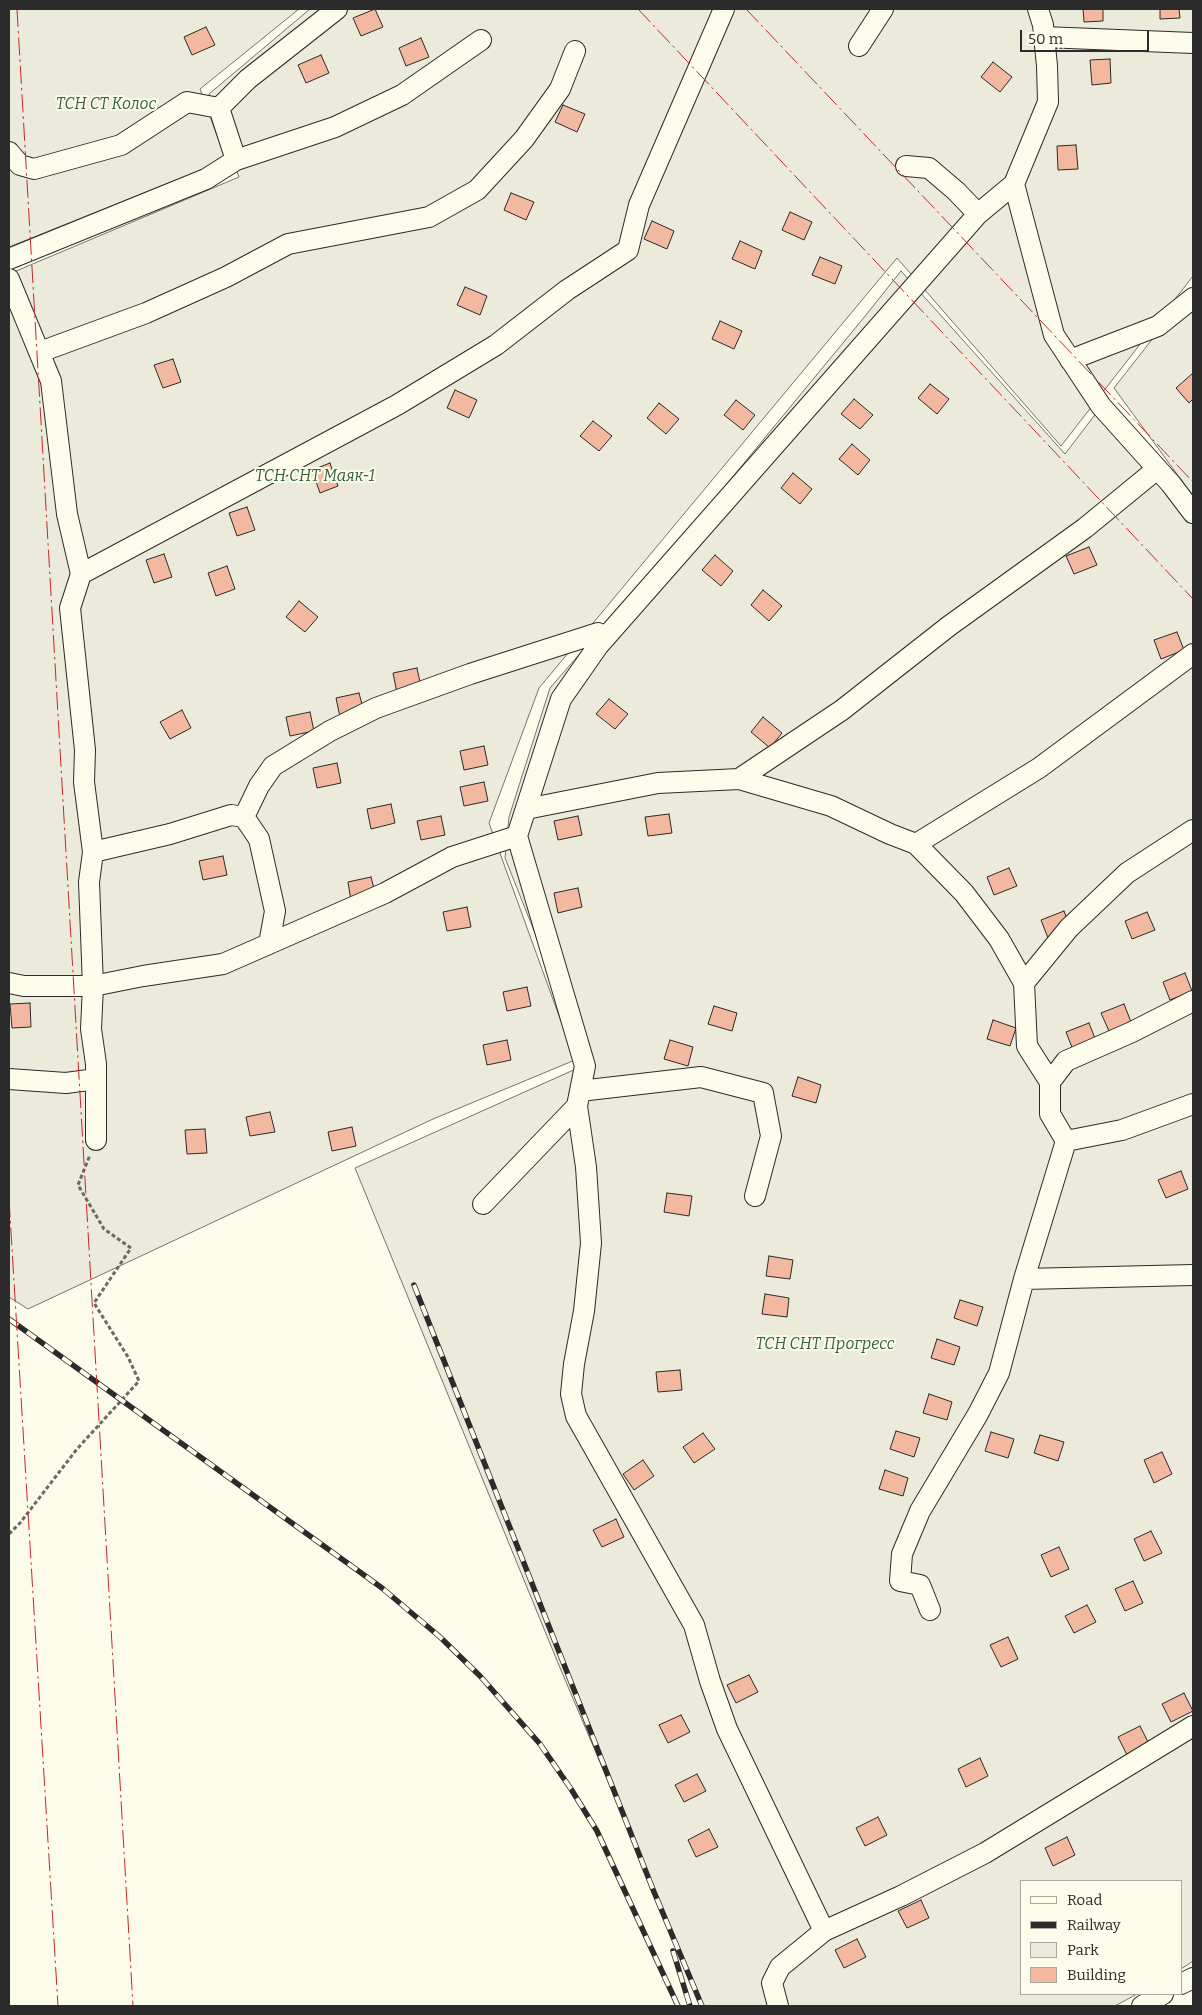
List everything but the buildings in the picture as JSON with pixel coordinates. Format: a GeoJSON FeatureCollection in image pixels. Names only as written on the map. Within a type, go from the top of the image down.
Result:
{"type":"FeatureCollection","features":[{"type":"Feature","properties":{"kind":"street"},"geometry":{"type":"LineString","coordinates":[[219,108],[248,79],[337,9]]}},
{"type":"Feature","properties":{"kind":"street"},"geometry":{"type":"LineString","coordinates":[[81,574],[397,405],[496,345],[567,290],[628,250],[639,205],[724,9]]}},
{"type":"Feature","properties":{"kind":"street"},"geometry":{"type":"LineString","coordinates":[[859,46],[883,9]]}},
{"type":"Feature","properties":{"kind":"street"},"geometry":{"type":"LineString","coordinates":[[824,1931],[727,1728],[710,1681],[694,1625],[576,1416],[571,1394],[574,1364],[584,1311],[591,1243],[586,1167],[578,1099],[585,1066],[517,836],[561,699],[606,637],[978,214],[1014,184],[1048,102],[1044,37],[1038,9]]}},
{"type":"Feature","properties":{"kind":"street"},"geometry":{"type":"LineString","coordinates":[[1044,37],[1193,43]]}},
{"type":"Feature","properties":{"kind":"street"},"geometry":{"type":"LineString","coordinates":[[9,259],[206,179],[236,160],[335,127],[402,95],[481,40]]}},
{"type":"Feature","properties":{"kind":"street"},"geometry":{"type":"LineString","coordinates":[[40,352],[146,312],[226,277],[288,244],[429,217],[477,190],[524,139],[560,89],[575,51]]}},
{"type":"Feature","properties":{"kind":"street"},"geometry":{"type":"LineString","coordinates":[[9,152],[20,165],[34,169],[121,145],[187,102],[219,108]]}},
{"type":"Feature","properties":{"kind":"street"},"geometry":{"type":"LineString","coordinates":[[219,108],[236,160]]}},
{"type":"Feature","properties":{"kind":"street"},"geometry":{"type":"LineString","coordinates":[[906,166],[928,168],[956,191],[978,214]]}},
{"type":"Feature","properties":{"kind":"street"},"geometry":{"type":"LineString","coordinates":[[1014,184],[1054,335],[1102,406],[1193,513]]}},
{"type":"Feature","properties":{"kind":"street"},"geometry":{"type":"LineString","coordinates":[[9,280],[51,381],[67,514],[81,574],[70,608],[84,750],[84,782],[93,852],[89,882],[93,986],[91,1029],[96,1064],[96,1140]]}},
{"type":"Feature","properties":{"kind":"street"},"geometry":{"type":"LineString","coordinates":[[1070,360],[1158,326],[1193,298]]}},
{"type":"Feature","properties":{"kind":"street"},"geometry":{"type":"LineString","coordinates":[[739,779],[842,710],[949,626],[1085,528],[1157,469]]}},
{"type":"Feature","properties":{"kind":"street"},"geometry":{"type":"LineString","coordinates":[[244,817],[259,786],[272,766],[330,731],[376,708],[470,674],[598,633],[606,637]]}},
{"type":"Feature","properties":{"kind":"street"},"geometry":{"type":"LineString","coordinates":[[916,844],[1039,768],[1193,654]]}},
{"type":"Feature","properties":{"kind":"street"},"geometry":{"type":"LineString","coordinates":[[526,809],[658,783],[739,779],[832,806],[890,834],[916,844],[964,893],[999,939],[1024,983],[1027,1046],[1050,1082],[1050,1114],[1066,1141],[1024,1279],[999,1373],[978,1414],[920,1511],[902,1554],[900,1581],[920,1585],[930,1610]]}},
{"type":"Feature","properties":{"kind":"street"},"geometry":{"type":"LineString","coordinates":[[93,852],[170,834],[231,815],[244,817],[259,839],[275,911],[269,944]]}},
{"type":"Feature","properties":{"kind":"street"},"geometry":{"type":"LineString","coordinates":[[1024,983],[1069,928],[1128,873],[1193,830]]}},
{"type":"Feature","properties":{"kind":"street"},"geometry":{"type":"LineString","coordinates":[[9,982],[24,986],[93,986],[223,964],[385,893],[452,857],[517,836]]}},
{"type":"Feature","properties":{"kind":"street"},"geometry":{"type":"LineString","coordinates":[[1050,1082],[1066,1061],[1132,1032],[1193,1001]]}},
{"type":"Feature","properties":{"kind":"street"},"geometry":{"type":"LineString","coordinates":[[484,1204],[578,1099],[701,1078],[763,1093],[771,1136],[755,1196]]}},
{"type":"Feature","properties":{"kind":"street"},"geometry":{"type":"LineString","coordinates":[[9,1079],[66,1084],[96,1079]]}},
{"type":"Feature","properties":{"kind":"street"},"geometry":{"type":"LineString","coordinates":[[1066,1141],[1122,1130],[1193,1104]]}},
{"type":"Feature","properties":{"kind":"street"},"geometry":{"type":"LineString","coordinates":[[1024,1279],[1193,1275]]}},
{"type":"Feature","properties":{"kind":"street"},"geometry":{"type":"LineString","coordinates":[[778,2006],[772,1983],[780,1967],[824,1931],[901,1896],[985,1853],[1193,1726]]}},
{"type":"Feature","properties":{"kind":"street"},"geometry":{"type":"LineString","coordinates":[[1142,2006],[1162,1995]]}},
{"type":"Feature","properties":{"kind":"path"},"geometry":{"type":"LineString","coordinates":[[9,1534],[20,1523],[77,1449],[139,1381],[128,1358],[94,1303],[131,1248],[104,1229],[78,1185],[96,1140]]}},
{"type":"Feature","properties":{"kind":"green space","name":"ТСН СТ Колос"},"geometry":{"type":"Polygon","coordinates":[[[9,9],[299,9],[200,89],[226,160],[9,247],[9,9]]]}},
{"type":"Feature","properties":{"kind":"green space","name":"ТСН СНТ Маяк-1"},"geometry":{"type":"Polygon","coordinates":[[[310,9],[1193,9],[1193,276],[1061,446],[897,258],[539,688],[489,823],[575,1060],[433,1119],[28,1309],[9,1297],[9,274],[239,177],[209,94],[310,9]]]}},
{"type":"Feature","properties":{"kind":"green space","name":"ТСН СНТ Прогресс"},"geometry":{"type":"Polygon","coordinates":[[[901,271],[1065,454],[1107,399],[1193,499],[1193,1961],[1182,1968],[1182,1880],[1020,1880],[1020,1995],[1135,1995],[1115,2006],[703,2006],[558,1663],[355,1168],[587,1064],[505,858],[509,817],[550,688],[721,491],[901,271]]]}},
{"type":"Feature","properties":{"kind":"green space"},"geometry":{"type":"Polygon","coordinates":[[[1193,287],[1193,496],[1114,388],[1193,287]]]}},
{"type":"Feature","properties":{"kind":"railway"},"geometry":{"type":"LineString","coordinates":[[414,1285],[654,1892],[702,2006]]}},
{"type":"Feature","properties":{"kind":"railway"},"geometry":{"type":"LineString","coordinates":[[9,1319],[382,1588],[440,1637],[480,1676],[540,1744],[597,1831],[678,2006]]}},
{"type":"Feature","properties":{"kind":"railway"},"geometry":{"type":"LineString","coordinates":[[673,1951],[690,2006]]}},
{"type":"Feature","properties":{"kind":"power"},"geometry":{"type":"LineString","coordinates":[[17,9],[133,2006]]}},
{"type":"Feature","properties":{"kind":"power"},"geometry":{"type":"LineString","coordinates":[[638,9],[1193,599]]}},
{"type":"Feature","properties":{"kind":"power"},"geometry":{"type":"LineString","coordinates":[[746,9],[1193,482]]}},
{"type":"Feature","properties":{"kind":"power"},"geometry":{"type":"LineString","coordinates":[[9,1199],[58,2006]]}}]}
